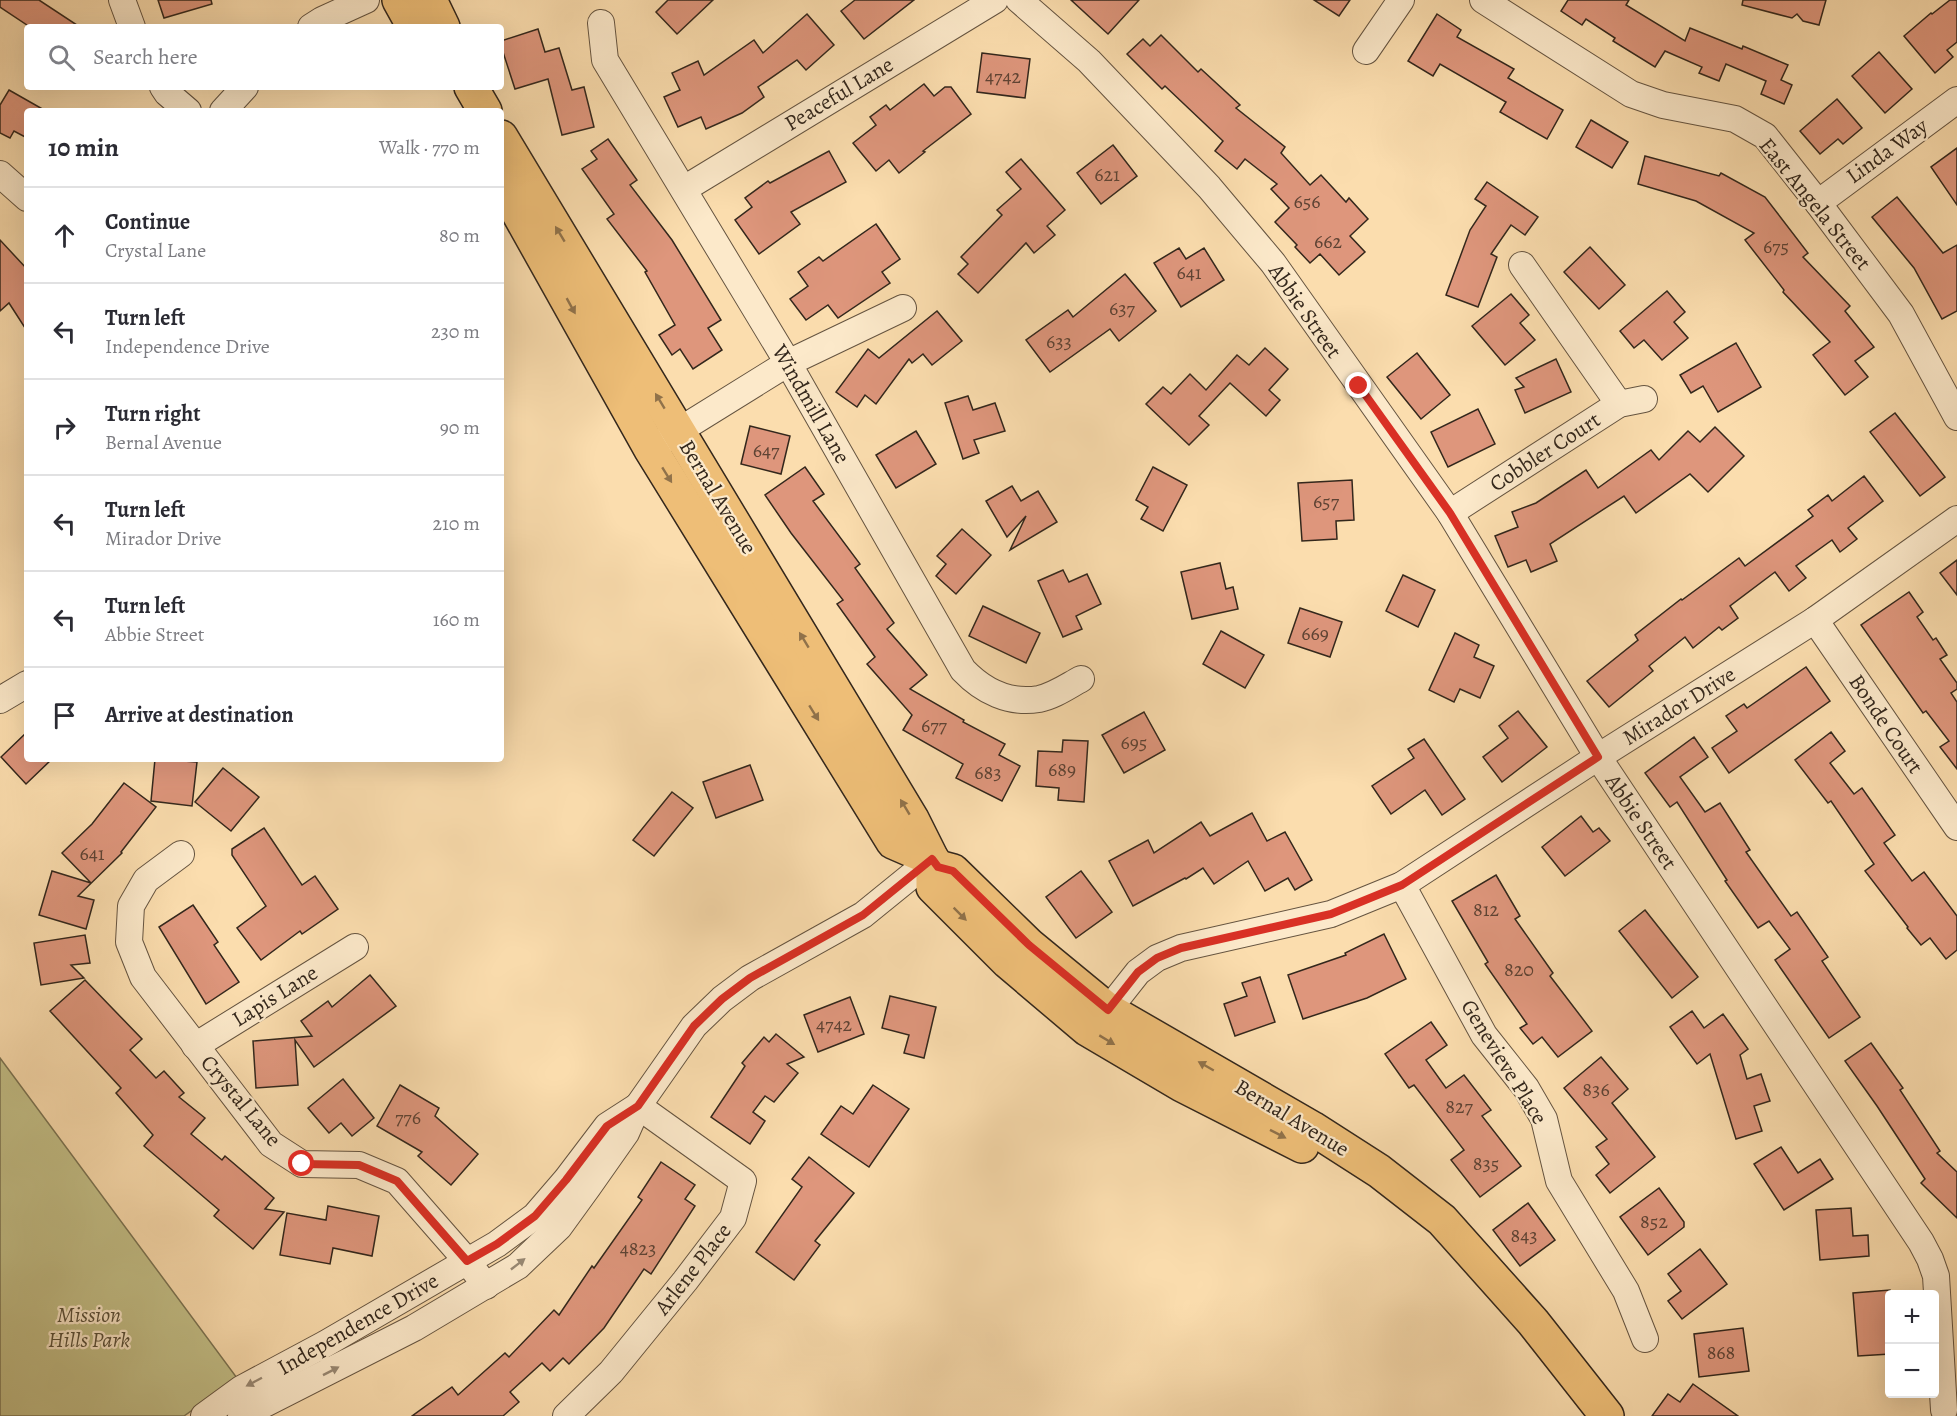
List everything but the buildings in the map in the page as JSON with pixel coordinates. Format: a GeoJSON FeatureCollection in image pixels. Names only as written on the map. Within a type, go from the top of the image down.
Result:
{"type":"FeatureCollection","features":[{"type":"Feature","properties":{"kind":"main road"},"geometry":{"type":"LineString","coordinates":[[399,0],[412,24]]}},
{"type":"Feature","properties":{"kind":"main road"},"geometry":{"type":"LineString","coordinates":[[430,0],[442,24]]}},
{"type":"Feature","properties":{"kind":"main road"},"geometry":{"type":"LineString","coordinates":[[450,90],[459,108]]}},
{"type":"Feature","properties":{"kind":"main road"},"geometry":{"type":"LineString","coordinates":[[473,90],[483,108]]}},
{"type":"Feature","properties":{"kind":"main road","name":"Bernal Avenue"},"geometry":{"type":"LineString","coordinates":[[504,142],[912,819],[935,863],[933,888],[1008,962],[1088,1029],[1182,1085],[1323,1157],[1393,1202],[1448,1248],[1508,1311],[1588,1416]]}},
{"type":"Feature","properties":{"kind":"main road","name":"Bernal Avenue"},"geometry":{"type":"LineString","coordinates":[[504,187],[650,448],[893,842],[953,871],[1029,945],[1108,1010],[1312,1128],[1379,1171],[1442,1220],[1533,1322],[1607,1416]]}},
{"type":"Feature","properties":{"kind":"street"},"geometry":{"type":"LineString","coordinates":[[122,0],[131,24]]}},
{"type":"Feature","properties":{"kind":"street"},"geometry":{"type":"LineString","coordinates":[[316,24],[366,0]]}},
{"type":"Feature","properties":{"kind":"street","name":"Peaceful Lane"},"geometry":{"type":"LineString","coordinates":[[684,189],[995,0]]}},
{"type":"Feature","properties":{"kind":"street","name":"Abbie Street"},"geometry":{"type":"LineString","coordinates":[[1019,0],[1089,61],[1209,187],[1273,263],[1450,513],[1598,757],[1921,1242],[1930,1259],[1937,1283],[1944,1410]]}},
{"type":"Feature","properties":{"kind":"street"},"geometry":{"type":"LineString","coordinates":[[1366,51],[1401,0]]}},
{"type":"Feature","properties":{"kind":"street","name":"East Angela Street"},"geometry":{"type":"LineString","coordinates":[[1483,0],[1631,94],[1663,105],[1735,119],[1765,136],[1818,202],[1901,314],[1957,417]]}},
{"type":"Feature","properties":{"kind":"street","name":"Windmill Lane"},"geometry":{"type":"LineString","coordinates":[[601,23],[605,60],[788,363],[963,670],[987,690],[1002,696],[1022,699],[1039,699],[1056,693],[1081,679]]}},
{"type":"Feature","properties":{"kind":"street"},"geometry":{"type":"LineString","coordinates":[[165,90],[184,108]]}},
{"type":"Feature","properties":{"kind":"street"},"geometry":{"type":"LineString","coordinates":[[226,108],[242,90]]}},
{"type":"Feature","properties":{"kind":"street","name":"Linda Way"},"geometry":{"type":"LineString","coordinates":[[1818,202],[1957,100]]}},
{"type":"Feature","properties":{"kind":"street"},"geometry":{"type":"LineString","coordinates":[[0,174],[24,195]]}},
{"type":"Feature","properties":{"kind":"street"},"geometry":{"type":"LineString","coordinates":[[1521,265],[1619,404]]}},
{"type":"Feature","properties":{"kind":"street"},"geometry":{"type":"LineString","coordinates":[[650,448],[788,363],[903,308]]}},
{"type":"Feature","properties":{"kind":"street","name":"Cobbler Court"},"geometry":{"type":"LineString","coordinates":[[1450,513],[1619,404],[1644,399]]}},
{"type":"Feature","properties":{"kind":"street","name":"Mirador Drive"},"geometry":{"type":"LineString","coordinates":[[1108,1010],[1138,972],[1157,958],[1181,948],[1331,914],[1402,885],[1598,757],[1815,620],[1957,519]]}},
{"type":"Feature","properties":{"kind":"street","name":"Bonde Court"},"geometry":{"type":"LineString","coordinates":[[1815,620],[1957,828]]}},
{"type":"Feature","properties":{"kind":"street"},"geometry":{"type":"LineString","coordinates":[[0,700],[24,686]]}},
{"type":"Feature","properties":{"kind":"street","name":"Crystal Lane"},"geometry":{"type":"LineString","coordinates":[[181,854],[146,879],[131,906],[129,942],[143,977],[271,1144],[302,1164],[359,1165],[397,1181],[486,1286]]}},
{"type":"Feature","properties":{"kind":"street","name":"Independence Drive"},"geometry":{"type":"LineString","coordinates":[[241,1416],[414,1328],[518,1266],[559,1227],[626,1132],[638,1106],[694,1026],[722,999],[750,978],[863,915],[935,863]]}},
{"type":"Feature","properties":{"kind":"street","name":"Genevieve Place"},"geometry":{"type":"LineString","coordinates":[[1402,885],[1485,1035],[1526,1088],[1544,1119],[1559,1181],[1626,1291],[1645,1339]]}},
{"type":"Feature","properties":{"kind":"street","name":"Lapis Lane"},"geometry":{"type":"LineString","coordinates":[[195,1046],[355,946]]}},
{"type":"Feature","properties":{"kind":"street","name":"Independence Drive"},"geometry":{"type":"LineString","coordinates":[[204,1416],[241,1389],[325,1344],[497,1244],[535,1216],[607,1126],[638,1106]]}},
{"type":"Feature","properties":{"kind":"street","name":"Arlene Place"},"geometry":{"type":"LineString","coordinates":[[566,1416],[611,1372],[686,1281],[733,1218],[743,1181],[638,1106]]}},
{"type":"Feature","properties":{"kind":"green space","name":"Mission Hills Park"},"geometry":{"type":"Polygon","coordinates":[[[0,1058],[237,1378],[184,1416],[0,1416],[0,1058]]]}},
{"type":"Feature","properties":{"kind":"route"},"geometry":{"type":"LineString","coordinates":[[302,1164],[359,1165],[397,1181],[467,1261],[497,1244],[535,1216],[607,1126],[638,1106],[694,1026],[722,999],[750,978],[863,915],[932,859],[938,867],[953,871],[1029,945],[1108,1010],[1138,972],[1157,958],[1181,948],[1331,914],[1402,885],[1598,757],[1450,513],[1359,386]]}}]}
